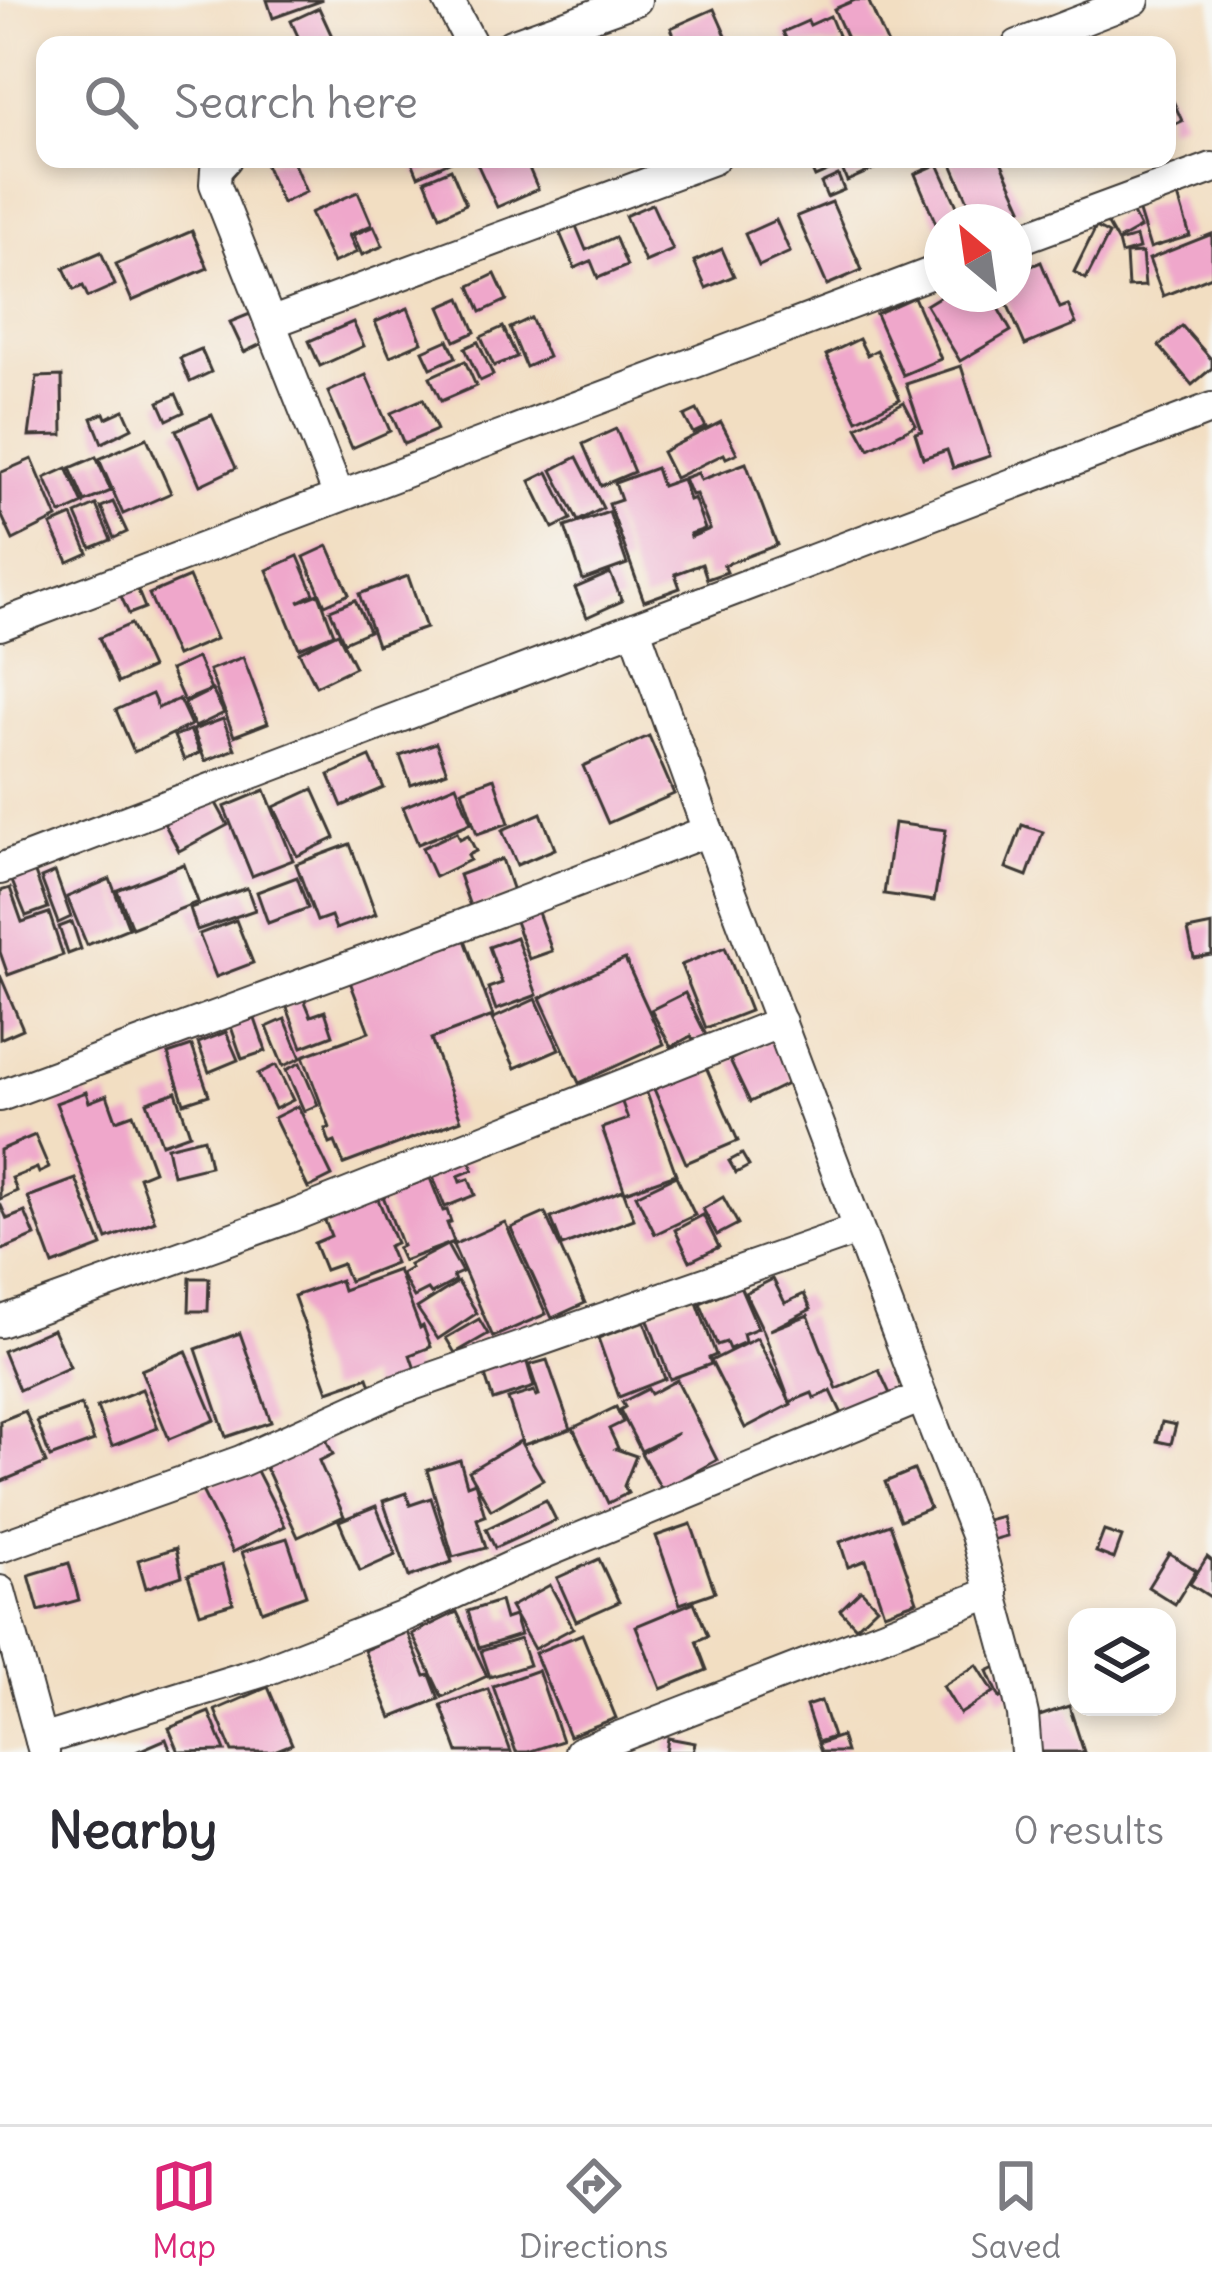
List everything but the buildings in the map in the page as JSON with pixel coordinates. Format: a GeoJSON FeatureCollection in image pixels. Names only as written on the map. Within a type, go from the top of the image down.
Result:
{"type":"FeatureCollection","features":[{"type":"Feature","properties":{"kind":"street"},"geometry":{"type":"LineString","coordinates":[[448,0],[467,36]]}},
{"type":"Feature","properties":{"kind":"street"},"geometry":{"type":"LineString","coordinates":[[536,36],[636,0]]}},
{"type":"Feature","properties":{"kind":"street"},"geometry":{"type":"LineString","coordinates":[[1041,36],[1134,0]]}},
{"type":"Feature","properties":{"kind":"street"},"geometry":{"type":"LineString","coordinates":[[218,168],[214,184],[339,496]]}},
{"type":"Feature","properties":{"kind":"street"},"geometry":{"type":"LineString","coordinates":[[270,323],[688,168]]}},
{"type":"Feature","properties":{"kind":"street"},"geometry":{"type":"LineString","coordinates":[[1032,235],[1212,168]]}},
{"type":"Feature","properties":{"kind":"street"},"geometry":{"type":"LineString","coordinates":[[0,625],[924,276]]}},
{"type":"Feature","properties":{"kind":"street"},"geometry":{"type":"LineString","coordinates":[[0,868],[1212,408]]}},
{"type":"Feature","properties":{"kind":"street"},"geometry":{"type":"LineString","coordinates":[[635,629],[976,1535],[1023,1714],[1027,1752]]}},
{"type":"Feature","properties":{"kind":"street"},"geometry":{"type":"LineString","coordinates":[[0,1096],[708,831]]}},
{"type":"Feature","properties":{"kind":"street"},"geometry":{"type":"LineString","coordinates":[[0,1322],[285,1219],[781,1022]]}},
{"type":"Feature","properties":{"kind":"street"},"geometry":{"type":"LineString","coordinates":[[0,1546],[241,1461],[395,1391],[857,1229]]}},
{"type":"Feature","properties":{"kind":"street"},"geometry":{"type":"LineString","coordinates":[[0,1591],[42,1746],[261,1672],[922,1397]]}},
{"type":"Feature","properties":{"kind":"street"},"geometry":{"type":"LineString","coordinates":[[580,1752],[993,1592]]}}]}
